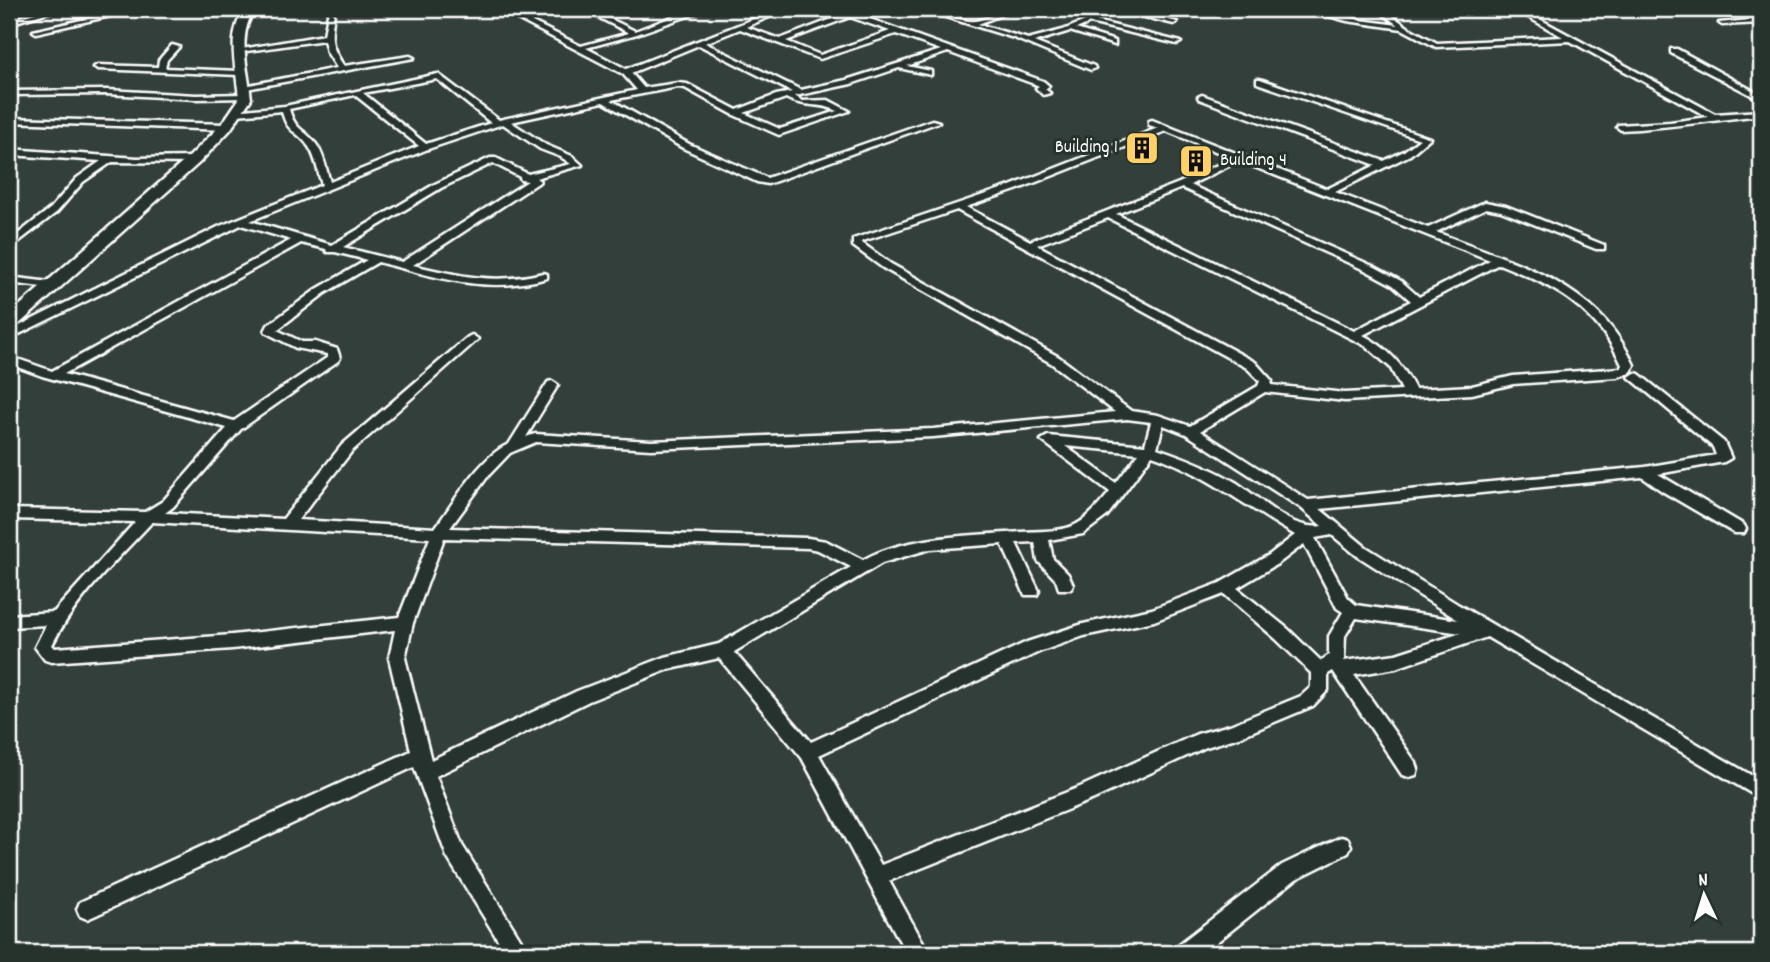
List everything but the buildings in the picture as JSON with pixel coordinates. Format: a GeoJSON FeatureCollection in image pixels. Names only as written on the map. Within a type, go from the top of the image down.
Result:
{"type":"FeatureCollection","features":[{"type":"Feature","properties":{"kind":"street"},"geometry":{"type":"LineString","coordinates":[[9,22],[55,9]]}},
{"type":"Feature","properties":{"kind":"street"},"geometry":{"type":"LineString","coordinates":[[36,31],[138,9]]}},
{"type":"Feature","properties":{"kind":"street"},"geometry":{"type":"LineString","coordinates":[[9,324],[194,160],[237,113],[245,92],[239,73],[240,23],[250,9]]}},
{"type":"Feature","properties":{"kind":"street"},"geometry":{"type":"LineString","coordinates":[[505,11],[530,9]]}},
{"type":"Feature","properties":{"kind":"street"},"geometry":{"type":"LineString","coordinates":[[585,9],[635,33]]}},
{"type":"Feature","properties":{"kind":"street"},"geometry":{"type":"LineString","coordinates":[[664,9],[681,16]]}},
{"type":"Feature","properties":{"kind":"street"},"geometry":{"type":"LineString","coordinates":[[580,48],[705,9]]}},
{"type":"Feature","properties":{"kind":"street"},"geometry":{"type":"LineString","coordinates":[[758,9],[770,13]]}},
{"type":"Feature","properties":{"kind":"street"},"geometry":{"type":"LineString","coordinates":[[626,72],[784,9]]}},
{"type":"Feature","properties":{"kind":"street"},"geometry":{"type":"LineString","coordinates":[[780,41],[863,9]]}},
{"type":"Feature","properties":{"kind":"street"},"geometry":{"type":"LineString","coordinates":[[923,9],[1027,41],[1091,68]]}},
{"type":"Feature","properties":{"kind":"street"},"geometry":{"type":"LineString","coordinates":[[971,24],[1014,9]]}},
{"type":"Feature","properties":{"kind":"street"},"geometry":{"type":"LineString","coordinates":[[1027,41],[1070,29],[1087,20],[1103,18],[1119,9],[1174,22]]}},
{"type":"Feature","properties":{"kind":"street"},"geometry":{"type":"LineString","coordinates":[[1317,9],[1326,15],[1349,20],[1403,27],[1436,45],[1571,39]]}},
{"type":"Feature","properties":{"kind":"street"},"geometry":{"type":"LineString","coordinates":[[1378,9],[1406,27],[1403,27]]}},
{"type":"Feature","properties":{"kind":"street"},"geometry":{"type":"LineString","coordinates":[[1517,9],[1692,106],[1714,117],[1720,117]]}},
{"type":"Feature","properties":{"kind":"street"},"geometry":{"type":"LineString","coordinates":[[505,11],[626,72],[642,91]]}},
{"type":"Feature","properties":{"kind":"street"},"geometry":{"type":"LineString","coordinates":[[331,14],[327,37],[331,52],[342,69]]}},
{"type":"Feature","properties":{"kind":"street"},"geometry":{"type":"LineString","coordinates":[[849,14],[1040,83],[1045,86],[1041,88],[1046,93]]}},
{"type":"Feature","properties":{"kind":"street"},"geometry":{"type":"LineString","coordinates":[[1103,18],[1108,26]]}},
{"type":"Feature","properties":{"kind":"street"},"geometry":{"type":"LineString","coordinates":[[1087,20],[1177,42]]}},
{"type":"Feature","properties":{"kind":"street"},"geometry":{"type":"LineString","coordinates":[[1722,20],[1761,20]]}},
{"type":"Feature","properties":{"kind":"street"},"geometry":{"type":"LineString","coordinates":[[86,21],[101,28]]}},
{"type":"Feature","properties":{"kind":"street"},"geometry":{"type":"LineString","coordinates":[[741,27],[820,57],[897,32]]}},
{"type":"Feature","properties":{"kind":"street"},"geometry":{"type":"LineString","coordinates":[[1070,29],[1112,43]]}},
{"type":"Feature","properties":{"kind":"street"},"geometry":{"type":"LineString","coordinates":[[240,50],[327,37]]}},
{"type":"Feature","properties":{"kind":"street"},"geometry":{"type":"LineString","coordinates":[[701,43],[800,93]]}},
{"type":"Feature","properties":{"kind":"street"},"geometry":{"type":"LineString","coordinates":[[161,70],[163,60],[175,47]]}},
{"type":"Feature","properties":{"kind":"street"},"geometry":{"type":"LineString","coordinates":[[737,113],[786,95],[900,66],[948,50]]}},
{"type":"Feature","properties":{"kind":"street"},"geometry":{"type":"LineString","coordinates":[[1674,51],[1761,98]]}},
{"type":"Feature","properties":{"kind":"street"},"geometry":{"type":"LineString","coordinates":[[9,93],[107,92],[195,97],[245,92],[342,69],[410,58]]}},
{"type":"Feature","properties":{"kind":"street"},"geometry":{"type":"LineString","coordinates":[[98,66],[239,73]]}},
{"type":"Feature","properties":{"kind":"street"},"geometry":{"type":"LineString","coordinates":[[900,66],[928,73]]}},
{"type":"Feature","properties":{"kind":"street"},"geometry":{"type":"LineString","coordinates":[[431,67],[439,72],[438,76],[501,122],[546,149],[558,151],[571,158],[577,165],[526,179]]}},
{"type":"Feature","properties":{"kind":"street"},"geometry":{"type":"LineString","coordinates":[[237,113],[285,108],[438,76]]}},
{"type":"Feature","properties":{"kind":"street"},"geometry":{"type":"LineString","coordinates":[[1260,81],[1426,138],[1407,153],[1328,192]]}},
{"type":"Feature","properties":{"kind":"street"},"geometry":{"type":"LineString","coordinates":[[9,335],[240,221],[425,148],[501,122],[678,85],[687,86],[779,132],[845,111],[825,102],[804,104],[786,95]]}},
{"type":"Feature","properties":{"kind":"street"},"geometry":{"type":"LineString","coordinates":[[357,92],[425,148]]}},
{"type":"Feature","properties":{"kind":"street"},"geometry":{"type":"LineString","coordinates":[[1202,97],[1383,164]]}},
{"type":"Feature","properties":{"kind":"street"},"geometry":{"type":"LineString","coordinates":[[604,99],[686,146],[746,174],[768,181],[935,122]]}},
{"type":"Feature","properties":{"kind":"street"},"geometry":{"type":"LineString","coordinates":[[285,108],[289,125],[308,137],[315,147],[327,186]]}},
{"type":"Feature","properties":{"kind":"street"},"geometry":{"type":"LineString","coordinates":[[1621,127],[1670,125],[1761,113]]}},
{"type":"Feature","properties":{"kind":"street"},"geometry":{"type":"LineString","coordinates":[[9,120],[226,127]]}},
{"type":"Feature","properties":{"kind":"street"},"geometry":{"type":"LineString","coordinates":[[1152,122],[1534,274],[1568,291],[1586,304],[1623,351],[1628,365],[1626,370],[1513,380],[1472,390],[1345,397],[1264,388],[1191,431]]}},
{"type":"Feature","properties":{"kind":"street"},"geometry":{"type":"LineString","coordinates":[[1127,415],[1055,360],[898,273],[858,244],[858,239],[959,206],[1167,128]]}},
{"type":"Feature","properties":{"kind":"street"},"geometry":{"type":"LineString","coordinates":[[9,152],[110,159],[194,160]]}},
{"type":"Feature","properties":{"kind":"street"},"geometry":{"type":"LineString","coordinates":[[1029,245],[1110,215],[1238,158]]}},
{"type":"Feature","properties":{"kind":"street"},"geometry":{"type":"LineString","coordinates":[[9,246],[54,210],[80,180],[110,159]]}},
{"type":"Feature","properties":{"kind":"street"},"geometry":{"type":"LineString","coordinates":[[331,250],[438,186],[493,160],[535,182],[405,265]]}},
{"type":"Feature","properties":{"kind":"street"},"geometry":{"type":"LineString","coordinates":[[1182,185],[1371,269],[1397,283],[1417,301]]}},
{"type":"Feature","properties":{"kind":"street"},"geometry":{"type":"LineString","coordinates":[[1428,232],[1485,205],[1503,208],[1600,247]]}},
{"type":"Feature","properties":{"kind":"street"},"geometry":{"type":"LineString","coordinates":[[959,206],[1251,365],[1266,381],[1264,388]]}},
{"type":"Feature","properties":{"kind":"street"},"geometry":{"type":"LineString","coordinates":[[1110,215],[1355,335],[1387,355],[1403,377],[1410,393]]}},
{"type":"Feature","properties":{"kind":"street"},"geometry":{"type":"LineString","coordinates":[[240,221],[297,241],[477,284],[524,283],[543,276]]}},
{"type":"Feature","properties":{"kind":"street"},"geometry":{"type":"LineString","coordinates":[[53,375],[297,241]]}},
{"type":"Feature","properties":{"kind":"street"},"geometry":{"type":"LineString","coordinates":[[376,259],[321,291],[272,327],[271,331],[292,342],[333,352],[334,358],[236,426],[168,504],[149,517],[85,585],[58,618],[43,647],[51,655],[232,642],[405,623]]}},
{"type":"Feature","properties":{"kind":"street"},"geometry":{"type":"LineString","coordinates":[[1355,335],[1496,261]]}},
{"type":"Feature","properties":{"kind":"street"},"geometry":{"type":"LineString","coordinates":[[9,280],[50,285]]}},
{"type":"Feature","properties":{"kind":"street"},"geometry":{"type":"LineString","coordinates":[[286,525],[347,448],[472,339]]}},
{"type":"Feature","properties":{"kind":"street"},"geometry":{"type":"LineString","coordinates":[[9,360],[53,375],[236,426]]}},
{"type":"Feature","properties":{"kind":"street"},"geometry":{"type":"LineString","coordinates":[[1306,505],[1645,472],[1724,458],[1719,445],[1635,377]]}},
{"type":"Feature","properties":{"kind":"street"},"geometry":{"type":"LineString","coordinates":[[515,444],[552,385]]}},
{"type":"Feature","properties":{"kind":"street"},"geometry":{"type":"LineString","coordinates":[[518,953],[454,850],[422,764],[397,659],[405,623],[439,533],[484,473],[506,450],[515,444],[535,438],[651,445],[933,433],[1127,415],[1158,419],[1191,431],[1306,505],[1361,551],[1488,630],[1761,791]]}},
{"type":"Feature","properties":{"kind":"street"},"geometry":{"type":"LineString","coordinates":[[87,909],[583,696],[665,664],[723,650],[861,566],[930,544],[1041,536],[1079,530],[1102,512],[1149,450],[1153,444],[1158,419]]}},
{"type":"Feature","properties":{"kind":"street"},"geometry":{"type":"LineString","coordinates":[[1118,491],[1048,440],[1149,450],[1180,460],[1306,534],[1345,606],[1337,636],[1337,658],[1320,671]]}},
{"type":"Feature","properties":{"kind":"street"},"geometry":{"type":"LineString","coordinates":[[1645,472],[1667,488],[1740,529]]}},
{"type":"Feature","properties":{"kind":"street"},"geometry":{"type":"LineString","coordinates":[[9,514],[149,517],[439,533],[808,543],[821,545],[861,566]]}},
{"type":"Feature","properties":{"kind":"street"},"geometry":{"type":"LineString","coordinates":[[807,752],[1034,647],[1083,630],[1154,615],[1226,587],[1274,559],[1306,534],[1334,528]]}},
{"type":"Feature","properties":{"kind":"street"},"geometry":{"type":"LineString","coordinates":[[1041,536],[1046,561],[1063,578],[1065,585]]}},
{"type":"Feature","properties":{"kind":"street"},"geometry":{"type":"LineString","coordinates":[[1007,539],[1031,591]]}},
{"type":"Feature","properties":{"kind":"street"},"geometry":{"type":"LineString","coordinates":[[877,876],[1087,793],[1203,740],[1233,732],[1307,701],[1319,690],[1320,671],[1282,634],[1226,587]]}},
{"type":"Feature","properties":{"kind":"street"},"geometry":{"type":"LineString","coordinates":[[1345,606],[1488,630]]}},
{"type":"Feature","properties":{"kind":"street"},"geometry":{"type":"LineString","coordinates":[[9,621],[58,618]]}},
{"type":"Feature","properties":{"kind":"street"},"geometry":{"type":"LineString","coordinates":[[1409,769],[1340,668],[1357,669],[1488,630]]}},
{"type":"Feature","properties":{"kind":"street"},"geometry":{"type":"LineString","coordinates":[[723,650],[807,752],[918,953]]}},
{"type":"Feature","properties":{"kind":"street"},"geometry":{"type":"LineString","coordinates":[[1186,953],[1289,872],[1342,846]]}},
{"type":"Feature","properties":{"kind":"place","name":"Building 1"},"geometry":{"type":"Point","coordinates":[1142,148]}},
{"type":"Feature","properties":{"kind":"place","name":"Building 4"},"geometry":{"type":"Point","coordinates":[1196,161]}}]}
